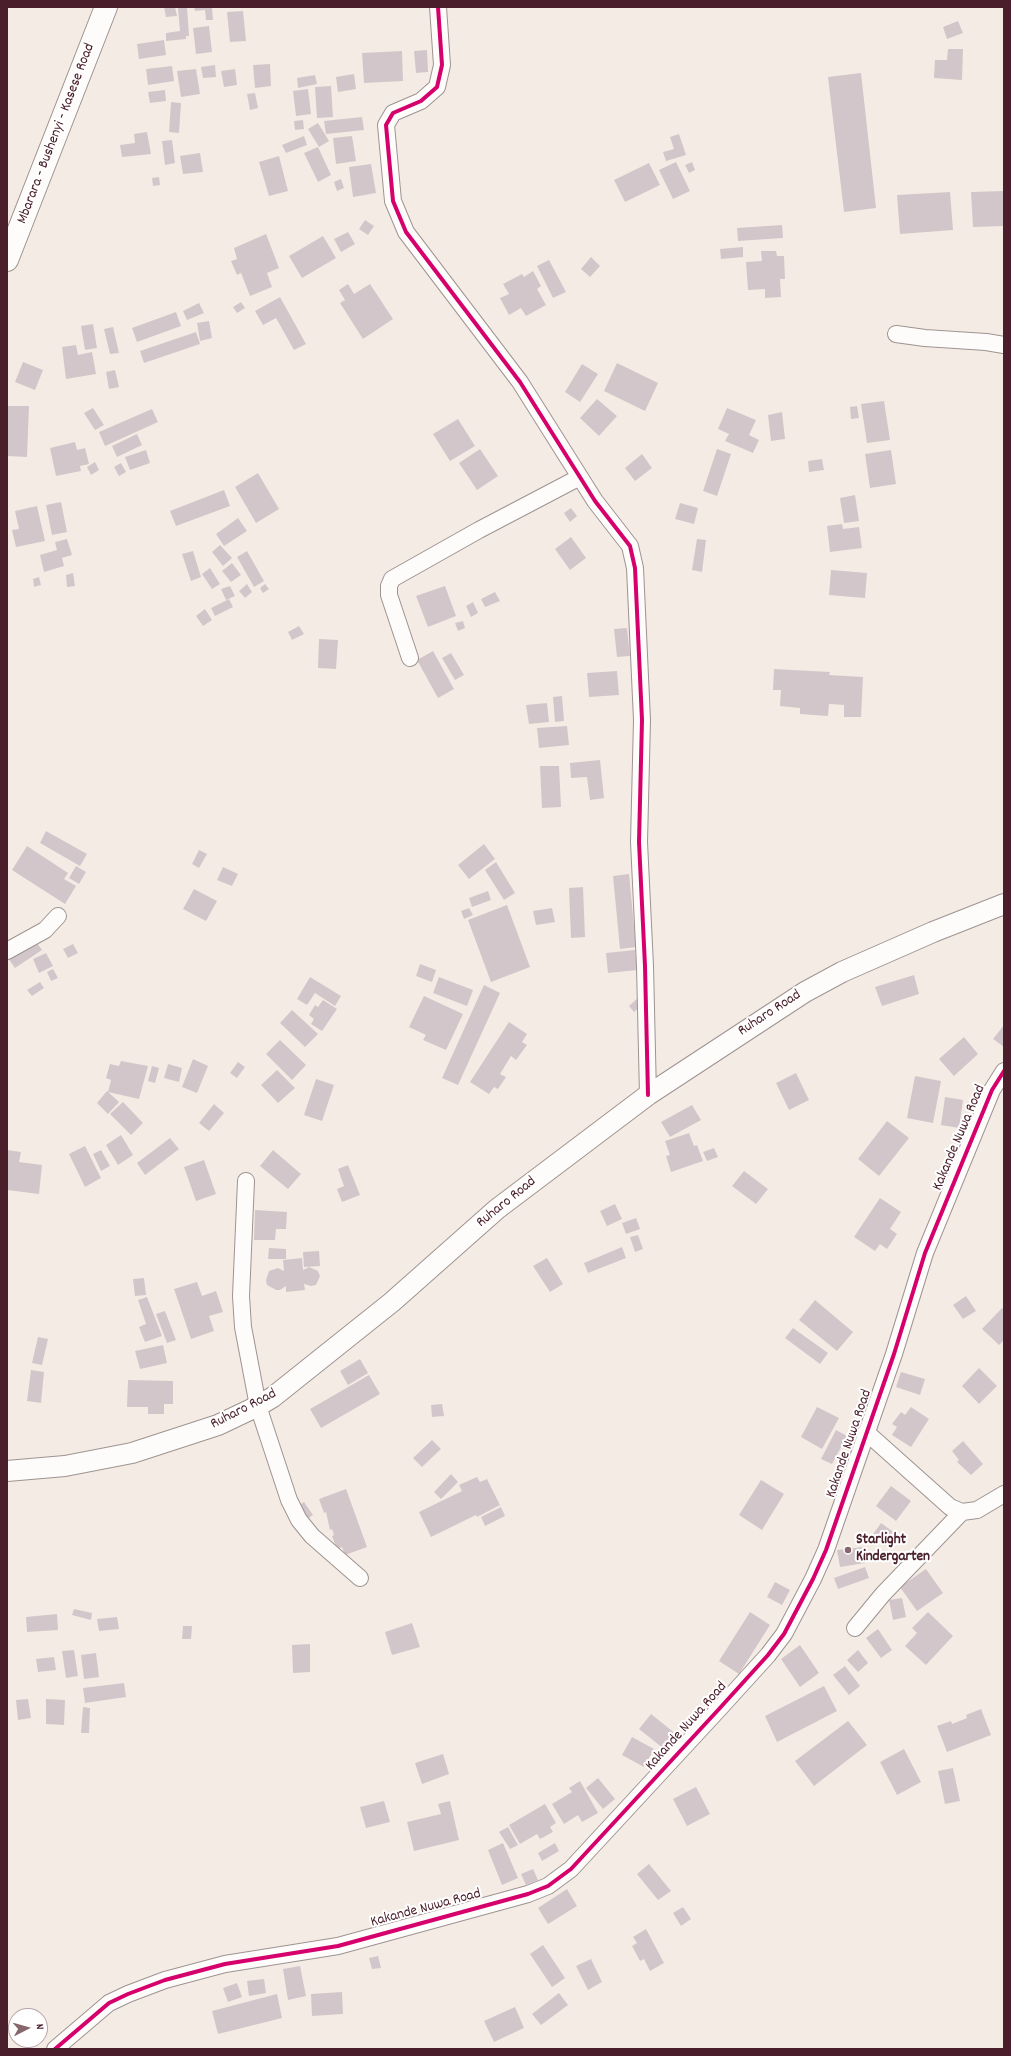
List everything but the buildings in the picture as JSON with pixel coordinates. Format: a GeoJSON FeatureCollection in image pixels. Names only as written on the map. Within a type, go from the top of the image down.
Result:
{"type":"FeatureCollection","features":[{"type":"Feature","properties":{"kind":"main road","name":"Mbarara - Bushenyi - Kasese Road"},"geometry":{"type":"LineString","coordinates":[[7,260],[106,7]]}},
{"type":"Feature","properties":{"kind":"street"},"geometry":{"type":"LineString","coordinates":[[438,7],[442,65],[437,87],[421,100],[393,112],[386,125],[393,201],[406,232],[520,382],[595,501],[630,546],[635,568],[642,720],[639,842],[645,966],[648,1095]]}},
{"type":"Feature","properties":{"kind":"street"},"geometry":{"type":"LineString","coordinates":[[896,334],[1004,345]]}},
{"type":"Feature","properties":{"kind":"street"},"geometry":{"type":"LineString","coordinates":[[410,658],[389,595],[389,586],[392,579],[479,530],[580,478]]}},
{"type":"Feature","properties":{"kind":"street","name":"Ruharo Road"},"geometry":{"type":"LineString","coordinates":[[7,1471],[65,1466],[132,1453],[218,1425],[258,1406],[273,1397],[392,1302],[497,1208],[648,1095],[805,992],[842,972],[933,932],[1004,904]]}},
{"type":"Feature","properties":{"kind":"street"},"geometry":{"type":"LineString","coordinates":[[7,951],[45,930],[58,916]]}},
{"type":"Feature","properties":{"kind":"street","name":"Kakande Nuwa Road"},"geometry":{"type":"LineString","coordinates":[[55,2049],[109,2003],[165,1980],[233,1963],[338,1946],[528,1894],[548,1886],[565,1874],[709,1720],[768,1655],[784,1634],[826,1550],[894,1354],[925,1253],[992,1090],[1004,1071]]}},
{"type":"Feature","properties":{"kind":"street"},"geometry":{"type":"LineString","coordinates":[[246,1180],[241,1296],[243,1327],[258,1406],[289,1500],[299,1520],[312,1536],[360,1578]]}},
{"type":"Feature","properties":{"kind":"street"},"geometry":{"type":"LineString","coordinates":[[866,1432],[950,1507],[962,1512],[978,1510],[1004,1494]]}},
{"type":"Feature","properties":{"kind":"street"},"geometry":{"type":"LineString","coordinates":[[855,1628],[883,1594],[962,1512]]}},
{"type":"Feature","properties":{"kind":"cycle path"},"geometry":{"type":"LineString","coordinates":[[438,7],[442,65],[437,87],[421,101],[393,113],[386,125],[393,201],[406,232],[520,382],[595,501],[630,546],[635,568],[642,720],[639,842],[645,966],[648,1095]]}},
{"type":"Feature","properties":{"kind":"cycle path"},"geometry":{"type":"LineString","coordinates":[[55,2049],[109,2003],[165,1980],[225,1964],[338,1946],[528,1894],[548,1886],[571,1869],[768,1655],[784,1634],[813,1579],[826,1550],[894,1354],[925,1253],[992,1090],[1004,1071]]}},
{"type":"Feature","properties":{"kind":"place","name":"Starlight Kindergarten"},"geometry":{"type":"Point","coordinates":[848,1550]}}]}
